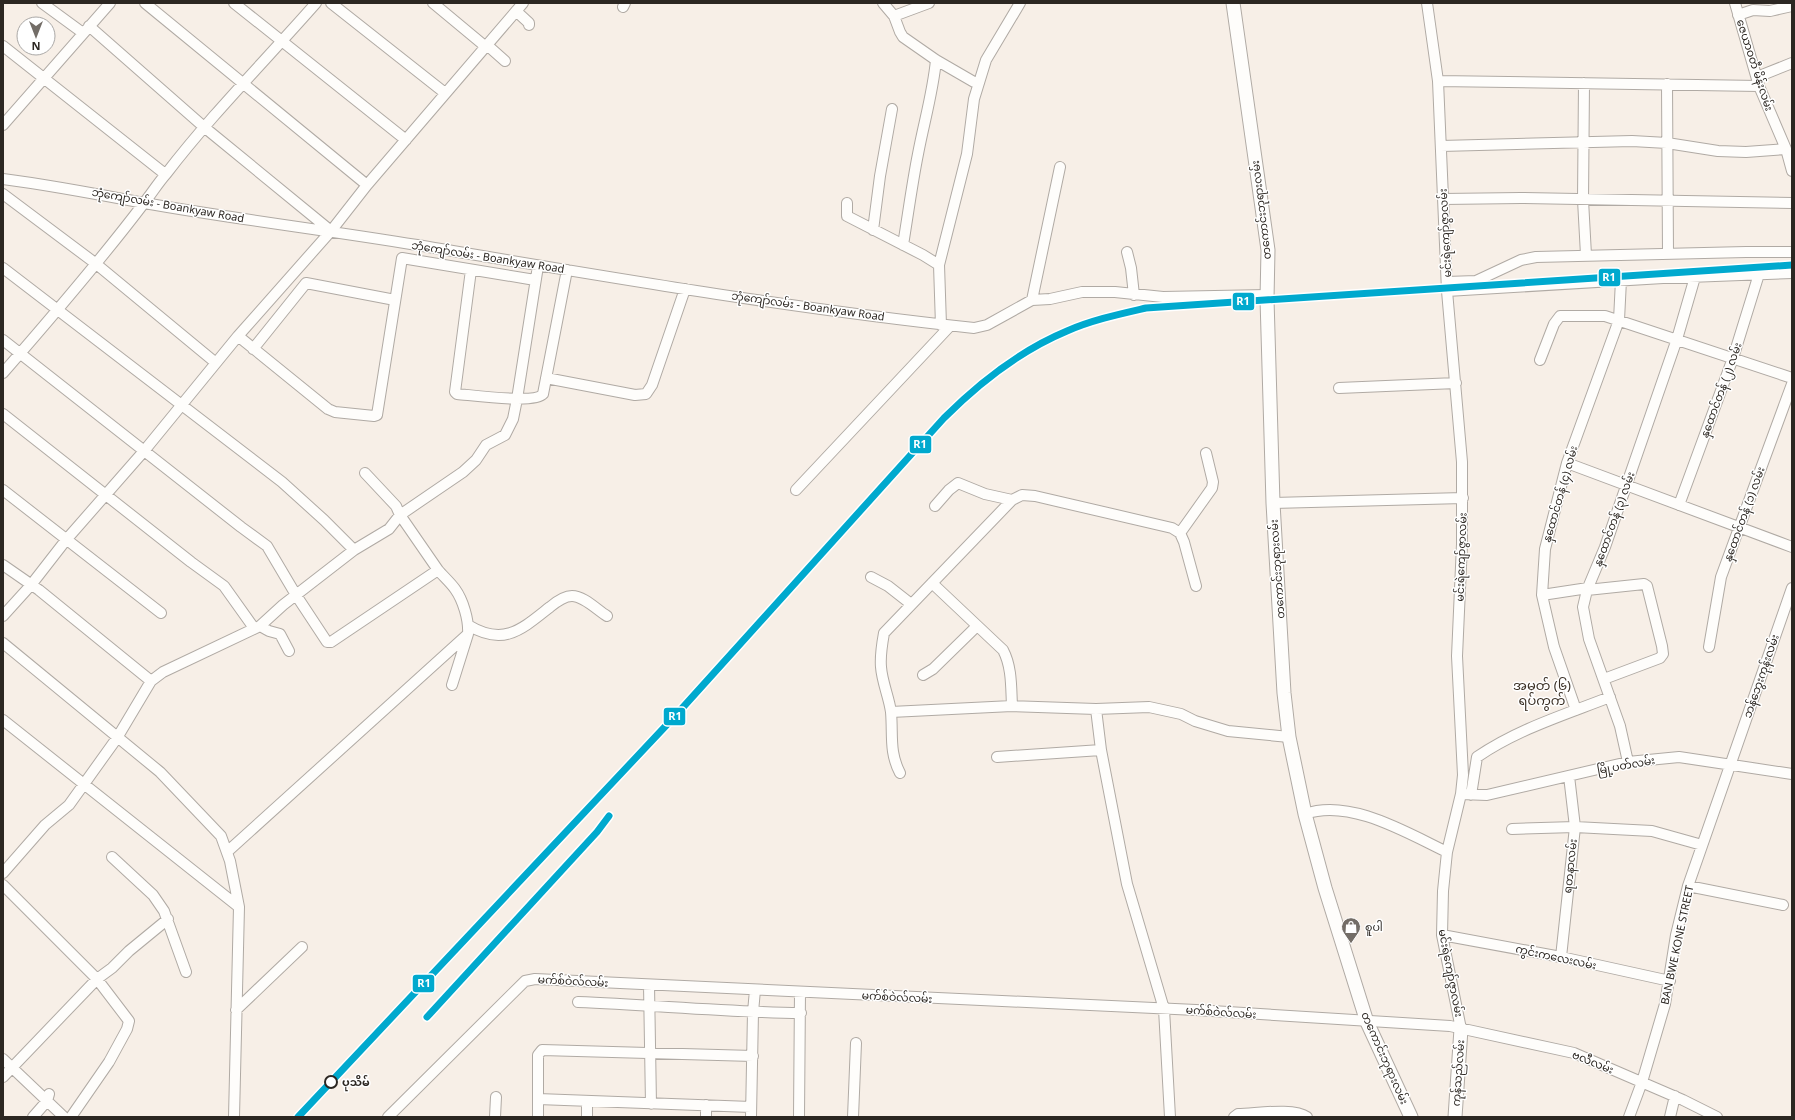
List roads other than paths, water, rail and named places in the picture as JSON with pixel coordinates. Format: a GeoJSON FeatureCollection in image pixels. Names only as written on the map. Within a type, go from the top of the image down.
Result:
{"type":"FeatureCollection","features":[{"type":"Feature","properties":{"kind":"main road","name":"တကောင်းဘုရားလမ်း"},"geometry":{"type":"LineString","coordinates":[[1233,3],[1268,250],[1267,295],[1272,502],[1284,693],[1289,737],[1305,814],[1325,888],[1366,1022],[1412,1117]]}},
{"type":"Feature","properties":{"kind":"main road","name":"ကုန်သည်လမ်း"},"geometry":{"type":"LineString","coordinates":[[1455,1117],[1462,1029]]}},
{"type":"Feature","properties":{"kind":"street"},"geometry":{"type":"LineString","coordinates":[[42,3],[86,30],[331,231]]}},
{"type":"Feature","properties":{"kind":"street"},"geometry":{"type":"LineString","coordinates":[[3,124],[110,3]]}},
{"type":"Feature","properties":{"kind":"street"},"geometry":{"type":"LineString","coordinates":[[145,3],[367,185]]}},
{"type":"Feature","properties":{"kind":"street"},"geometry":{"type":"LineString","coordinates":[[234,3],[406,140]]}},
{"type":"Feature","properties":{"kind":"street"},"geometry":{"type":"LineString","coordinates":[[3,373],[95,263],[204,127],[316,3]]}},
{"type":"Feature","properties":{"kind":"street"},"geometry":{"type":"LineString","coordinates":[[330,3],[445,93]]}},
{"type":"Feature","properties":{"kind":"street"},"geometry":{"type":"LineString","coordinates":[[433,3],[505,62]]}},
{"type":"Feature","properties":{"kind":"street"},"geometry":{"type":"LineString","coordinates":[[883,3],[894,16],[900,32],[904,37],[936,60],[974,82],[979,83]]}},
{"type":"Feature","properties":{"kind":"street"},"geometry":{"type":"LineString","coordinates":[[894,16],[929,3]]}},
{"type":"Feature","properties":{"kind":"street"},"geometry":{"type":"LineString","coordinates":[[796,490],[945,325],[938,265],[967,154],[972,109],[986,60],[1020,3]]}},
{"type":"Feature","properties":{"kind":"street","name":"မင်းရဲကျော်ဇွာလမ်း"},"geometry":{"type":"LineString","coordinates":[[1427,3],[1438,81],[1447,286],[1456,382],[1463,498],[1457,656],[1463,775],[1466,794],[1447,852],[1443,891],[1442,934],[1462,1029]]}},
{"type":"Feature","properties":{"kind":"street","name":"ဇေယာဝတီ မိန်းလမ်း"},"geometry":{"type":"LineString","coordinates":[[1735,3],[1758,81],[1786,149],[1792,171]]}},
{"type":"Feature","properties":{"kind":"street"},"geometry":{"type":"LineString","coordinates":[[1738,14],[1753,7],[1770,11],[1792,6]]}},
{"type":"Feature","properties":{"kind":"street"},"geometry":{"type":"LineString","coordinates":[[3,616],[31,585],[66,540],[183,405],[238,336],[331,231],[367,185],[520,7],[529,25]]}},
{"type":"Feature","properties":{"kind":"street"},"geometry":{"type":"LineString","coordinates":[[3,46],[165,174]]}},
{"type":"Feature","properties":{"kind":"street"},"geometry":{"type":"LineString","coordinates":[[903,245],[913,175],[924,123],[930,105],[936,60]]}},
{"type":"Feature","properties":{"kind":"street"},"geometry":{"type":"LineString","coordinates":[[1438,81],[1667,84],[1758,81],[1792,63]]}},
{"type":"Feature","properties":{"kind":"street"},"geometry":{"type":"LineString","coordinates":[[1584,83],[1583,200],[1586,256]]}},
{"type":"Feature","properties":{"kind":"street"},"geometry":{"type":"LineString","coordinates":[[1667,84],[1668,254]]}},
{"type":"Feature","properties":{"kind":"street"},"geometry":{"type":"LineString","coordinates":[[873,230],[880,176],[892,109]]}},
{"type":"Feature","properties":{"kind":"street"},"geometry":{"type":"LineString","coordinates":[[1441,146],[1584,141],[1667,143],[1718,151],[1746,152],[1786,149]]}},
{"type":"Feature","properties":{"kind":"street"},"geometry":{"type":"LineString","coordinates":[[1060,167],[1032,300],[1050,299],[1082,292],[1098,291],[1183,298],[1267,295]]}},
{"type":"Feature","properties":{"kind":"street","name":"ဘုံကျော်လမ်း - Boankyaw Road"},"geometry":{"type":"LineString","coordinates":[[3,179],[70,188],[144,203],[331,231],[685,289],[945,325],[974,328],[987,325],[1032,300]]}},
{"type":"Feature","properties":{"kind":"street"},"geometry":{"type":"LineString","coordinates":[[3,194],[95,263],[216,362]]}},
{"type":"Feature","properties":{"kind":"street"},"geometry":{"type":"LineString","coordinates":[[1443,199],[1521,198],[1792,203]]}},
{"type":"Feature","properties":{"kind":"street"},"geometry":{"type":"LineString","coordinates":[[847,203],[846,216],[938,265]]}},
{"type":"Feature","properties":{"kind":"street"},"geometry":{"type":"LineString","coordinates":[[238,336],[328,409],[335,412],[376,415],[405,243]]}},
{"type":"Feature","properties":{"kind":"street"},"geometry":{"type":"LineString","coordinates":[[1127,252],[1131,268],[1134,295]]}},
{"type":"Feature","properties":{"kind":"street"},"geometry":{"type":"LineString","coordinates":[[1447,286],[1476,281],[1521,260],[1536,257],[1792,252]]}},
{"type":"Feature","properties":{"kind":"street"},"geometry":{"type":"LineString","coordinates":[[402,258],[535,280]]}},
{"type":"Feature","properties":{"kind":"street"},"geometry":{"type":"LineString","coordinates":[[3,873],[45,825],[68,805],[82,783],[117,738],[151,682],[163,672],[257,627],[354,550],[388,529],[400,515],[463,472],[476,460],[486,445],[505,435],[513,419],[517,399],[538,266]]}},
{"type":"Feature","properties":{"kind":"street"},"geometry":{"type":"LineString","coordinates":[[3,268],[282,482],[324,520],[354,550]]}},
{"type":"Feature","properties":{"kind":"street"},"geometry":{"type":"LineString","coordinates":[[472,270],[455,392],[457,394],[517,399],[540,397],[543,394],[567,270]]}},
{"type":"Feature","properties":{"kind":"street"},"geometry":{"type":"LineString","coordinates":[[293,274],[306,283],[395,300]]}},
{"type":"Feature","properties":{"kind":"street","name":"နှထောင်တန် (၂) လမ်း"},"geometry":{"type":"LineString","coordinates":[[1679,505],[1733,358],[1759,274]]}},
{"type":"Feature","properties":{"kind":"street"},"geometry":{"type":"LineString","coordinates":[[1447,286],[1792,274]]}},
{"type":"Feature","properties":{"kind":"street","name":"နှထောင်တန် (၃) လမ်း"},"geometry":{"type":"LineString","coordinates":[[1628,762],[1620,726],[1589,639],[1583,607],[1587,589],[1605,548],[1677,339],[1695,277]]}},
{"type":"Feature","properties":{"kind":"street","name":"နှထောင်တန် (၄) လမ်း"},"geometry":{"type":"LineString","coordinates":[[1576,710],[1554,647],[1542,595],[1545,549],[1567,463],[1619,320],[1621,280]]}},
{"type":"Feature","properties":{"kind":"street"},"geometry":{"type":"LineString","coordinates":[[253,349],[306,283]]}},
{"type":"Feature","properties":{"kind":"street"},"geometry":{"type":"LineString","coordinates":[[546,378],[635,395],[646,394],[652,385],[685,289]]}},
{"type":"Feature","properties":{"kind":"street"},"geometry":{"type":"LineString","coordinates":[[1540,360],[1554,324],[1560,316],[1605,316],[1792,378]]}},
{"type":"Feature","properties":{"kind":"street"},"geometry":{"type":"LineString","coordinates":[[3,340],[267,546],[296,595],[327,642],[332,642],[438,570]]}},
{"type":"Feature","properties":{"kind":"street"},"geometry":{"type":"LineString","coordinates":[[1339,388],[1456,382]]}},
{"type":"Feature","properties":{"kind":"street","name":"နှထောင်တန် (၁) လမ်း"},"geometry":{"type":"LineString","coordinates":[[1709,646],[1721,577],[1792,384]]}},
{"type":"Feature","properties":{"kind":"street"},"geometry":{"type":"LineString","coordinates":[[3,414],[191,562],[224,586],[257,627],[280,634],[290,651]]}},
{"type":"Feature","properties":{"kind":"street"},"geometry":{"type":"LineString","coordinates":[[1180,533],[1212,488],[1213,482],[1206,454]]}},
{"type":"Feature","properties":{"kind":"street"},"geometry":{"type":"LineString","coordinates":[[1567,463],[1792,547]]}},
{"type":"Feature","properties":{"kind":"street"},"geometry":{"type":"LineString","coordinates":[[365,473],[396,506],[400,515],[438,570],[455,588],[464,611],[468,630],[452,685]]}},
{"type":"Feature","properties":{"kind":"street"},"geometry":{"type":"LineString","coordinates":[[935,506],[949,490],[958,483],[985,494],[1012,500]]}},
{"type":"Feature","properties":{"kind":"street"},"geometry":{"type":"LineString","coordinates":[[3,490],[161,613]]}},
{"type":"Feature","properties":{"kind":"street"},"geometry":{"type":"LineString","coordinates":[[900,773],[893,757],[890,734],[890,712],[881,667],[881,648],[884,633],[1012,500],[1022,495],[1034,496],[1164,525],[1180,533],[1184,542],[1196,586]]}},
{"type":"Feature","properties":{"kind":"street"},"geometry":{"type":"LineString","coordinates":[[1272,502],[1463,498]]}},
{"type":"Feature","properties":{"kind":"street"},"geometry":{"type":"LineString","coordinates":[[3,565],[31,585],[151,682]]}},
{"type":"Feature","properties":{"kind":"street"},"geometry":{"type":"LineString","coordinates":[[871,577],[888,586],[911,604]]}},
{"type":"Feature","properties":{"kind":"street"},"geometry":{"type":"LineString","coordinates":[[932,582],[1003,650],[1008,659],[1012,706]]}},
{"type":"Feature","properties":{"kind":"street"},"geometry":{"type":"LineString","coordinates":[[1542,595],[1644,584],[1647,586],[1663,654],[1660,658],[1604,679]]}},
{"type":"Feature","properties":{"kind":"street","name":"ဘန်ဘွေးကုန်းလမ်း"},"geometry":{"type":"LineString","coordinates":[[1730,764],[1792,588]]}},
{"type":"Feature","properties":{"kind":"street"},"geometry":{"type":"LineString","coordinates":[[468,630],[497,635],[516,633],[556,602],[566,597],[573,596],[579,598],[606,616]]}},
{"type":"Feature","properties":{"kind":"street"},"geometry":{"type":"LineString","coordinates":[[923,674],[933,669],[977,626]]}},
{"type":"Feature","properties":{"kind":"street"},"geometry":{"type":"LineString","coordinates":[[227,852],[468,630]]}},
{"type":"Feature","properties":{"kind":"street"},"geometry":{"type":"LineString","coordinates":[[3,643],[160,772],[221,836],[227,852],[239,907],[234,1117]]}},
{"type":"Feature","properties":{"kind":"street"},"geometry":{"type":"LineString","coordinates":[[1466,794],[1477,757],[1499,742],[1527,728],[1610,697]]}},
{"type":"Feature","properties":{"kind":"street"},"geometry":{"type":"LineString","coordinates":[[890,712],[1012,706],[1096,709],[1149,707],[1181,714],[1228,731],[1289,737]]}},
{"type":"Feature","properties":{"kind":"street"},"geometry":{"type":"LineString","coordinates":[[1096,709],[1101,750],[1127,884],[1164,1009],[1170,1117]]}},
{"type":"Feature","properties":{"kind":"street"},"geometry":{"type":"LineString","coordinates":[[3,720],[239,907]]}},
{"type":"Feature","properties":{"kind":"street"},"geometry":{"type":"LineString","coordinates":[[997,757],[1101,750]]}},
{"type":"Feature","properties":{"kind":"street","name":"မြို့ပတ်လမ်း"},"geometry":{"type":"LineString","coordinates":[[1466,794],[1487,795],[1628,762],[1679,757],[1792,774]]}},
{"type":"Feature","properties":{"kind":"street","name":"BAN BWE KONE STREET"},"geometry":{"type":"LineString","coordinates":[[1629,1117],[1642,1082],[1665,1004],[1670,981],[1676,935],[1688,886],[1730,764]]}},
{"type":"Feature","properties":{"kind":"street","name":"ရတနာလမ်း"},"geometry":{"type":"LineString","coordinates":[[1561,957],[1575,827],[1569,776]]}},
{"type":"Feature","properties":{"kind":"street"},"geometry":{"type":"LineString","coordinates":[[1305,814],[1337,809],[1370,818],[1447,852]]}},
{"type":"Feature","properties":{"kind":"street"},"geometry":{"type":"LineString","coordinates":[[1512,829],[1575,827],[1652,831],[1702,845]]}},
{"type":"Feature","properties":{"kind":"street"},"geometry":{"type":"LineString","coordinates":[[112,857],[153,895],[168,920],[186,972]]}},
{"type":"Feature","properties":{"kind":"street"},"geometry":{"type":"LineString","coordinates":[[3,884],[97,979],[129,1021],[109,1062],[71,1117]]}},
{"type":"Feature","properties":{"kind":"street"},"geometry":{"type":"LineString","coordinates":[[1688,886],[1783,905]]}},
{"type":"Feature","properties":{"kind":"street"},"geometry":{"type":"LineString","coordinates":[[3,1077],[97,979],[168,920]]}},
{"type":"Feature","properties":{"kind":"street","name":"ကွင်းကလေးလမ်း"},"geometry":{"type":"LineString","coordinates":[[1442,934],[1561,957],[1670,981]]}},
{"type":"Feature","properties":{"kind":"street"},"geometry":{"type":"LineString","coordinates":[[236,1010],[302,947]]}},
{"type":"Feature","properties":{"kind":"street","name":"မက်စ်ဝဲလ်လမ်း"},"geometry":{"type":"LineString","coordinates":[[388,1117],[525,981],[535,979],[1164,1009],[1450,1026],[1462,1029]]}},
{"type":"Feature","properties":{"kind":"street"},"geometry":{"type":"LineString","coordinates":[[649,985],[648,1005],[651,1104]]}},
{"type":"Feature","properties":{"kind":"street"},"geometry":{"type":"LineString","coordinates":[[538,1099],[706,1105],[752,1112],[753,1012],[755,990]]}},
{"type":"Feature","properties":{"kind":"street"},"geometry":{"type":"LineString","coordinates":[[799,1117],[802,1013],[800,992]]}},
{"type":"Feature","properties":{"kind":"street"},"geometry":{"type":"LineString","coordinates":[[578,1002],[753,1012],[802,1013]]}},
{"type":"Feature","properties":{"kind":"street","name":"ဗလီလမ်း"},"geometry":{"type":"LineString","coordinates":[[1462,1029],[1574,1053],[1675,1096],[1717,1117]]}},
{"type":"Feature","properties":{"kind":"street"},"geometry":{"type":"LineString","coordinates":[[853,1117],[856,1043]]}},
{"type":"Feature","properties":{"kind":"street"},"geometry":{"type":"LineString","coordinates":[[538,1117],[538,1055],[542,1050],[753,1056]]}},
{"type":"Feature","properties":{"kind":"street"},"geometry":{"type":"LineString","coordinates":[[3,1059],[48,1097],[64,1117]]}},
{"type":"Feature","properties":{"kind":"street"},"geometry":{"type":"LineString","coordinates":[[1670,1117],[1675,1096]]}},
{"type":"Feature","properties":{"kind":"street"},"geometry":{"type":"LineString","coordinates":[[33,1117],[48,1097]]}},
{"type":"Feature","properties":{"kind":"street"},"geometry":{"type":"LineString","coordinates":[[495,1117],[496,1097]]}},
{"type":"Feature","properties":{"kind":"street"},"geometry":{"type":"LineString","coordinates":[[587,1101],[588,1117]]}},
{"type":"Feature","properties":{"kind":"street"},"geometry":{"type":"LineString","coordinates":[[706,1105],[706,1117]]}},
{"type":"Feature","properties":{"kind":"street"},"geometry":{"type":"LineString","coordinates":[[1234,1117],[1238,1114],[1290,1112],[1302,1114],[1307,1117]]}},
{"type":"Feature","properties":{"kind":"place","name":"စူပါ"},"geometry":{"type":"Point","coordinates":[1351,944]}},
{"type":"Feature","properties":{"kind":"place","name":"ပုသိမ်"},"geometry":{"type":"Point","coordinates":[331,1082]}},
{"type":"Feature","properties":{"kind":"district","name":"အမှတ် (၆) ရပ်ကွက်"},"geometry":{"type":"Point","coordinates":[1542,692]}}]}
